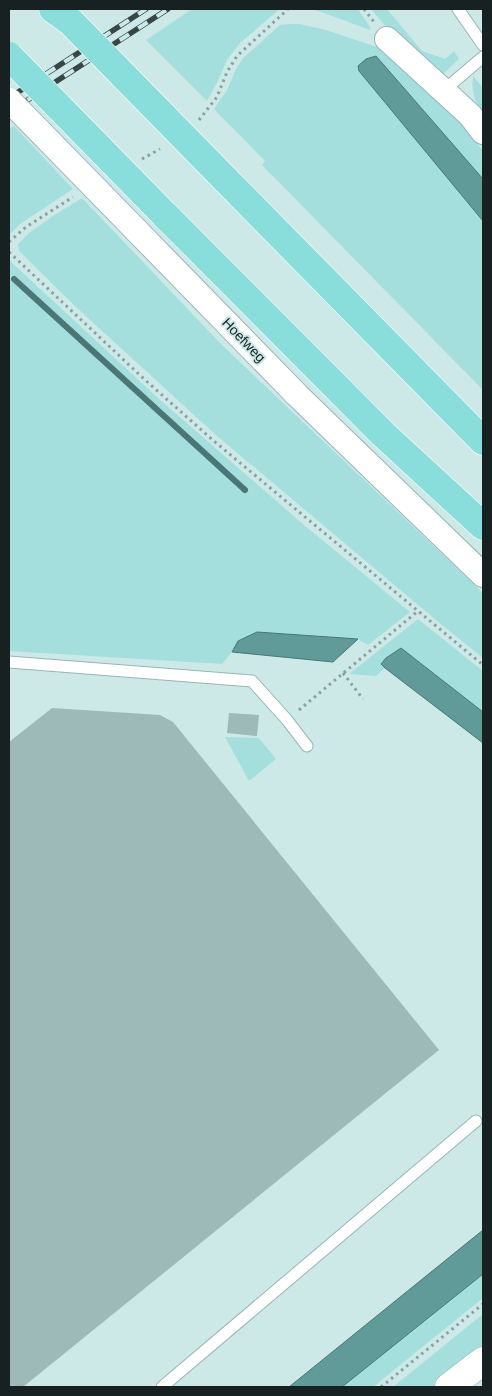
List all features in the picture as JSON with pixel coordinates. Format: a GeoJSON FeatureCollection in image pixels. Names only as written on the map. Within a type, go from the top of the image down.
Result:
{"type":"FeatureCollection","features":[{"type":"Feature","properties":{"kind":"main road"},"geometry":{"type":"LineString","coordinates":[[53,9],[71,22],[483,441]]}},
{"type":"Feature","properties":{"kind":"main road"},"geometry":{"type":"LineString","coordinates":[[9,56],[383,434],[483,526]]}},
{"type":"Feature","properties":{"kind":"street"},"geometry":{"type":"LineString","coordinates":[[387,39],[470,115],[483,132]]}},
{"type":"Feature","properties":{"kind":"street","name":"Hoefweg"},"geometry":{"type":"LineString","coordinates":[[9,100],[297,395],[483,575]]}},
{"type":"Feature","properties":{"kind":"street"},"geometry":{"type":"LineString","coordinates":[[450,1387],[483,1360]]}},
{"type":"Feature","properties":{"kind":"lane"},"geometry":{"type":"LineString","coordinates":[[458,9],[483,45]]}},
{"type":"Feature","properties":{"kind":"lane"},"geometry":{"type":"LineString","coordinates":[[443,92],[483,57]]}},
{"type":"Feature","properties":{"kind":"lane"},"geometry":{"type":"LineString","coordinates":[[9,662],[252,681],[287,720],[307,746]]}},
{"type":"Feature","properties":{"kind":"lane"},"geometry":{"type":"LineString","coordinates":[[162,1387],[476,1121]]}},
{"type":"Feature","properties":{"kind":"path"},"geometry":{"type":"LineString","coordinates":[[9,252],[144,379],[215,442],[483,664]]}},
{"type":"Feature","properties":{"kind":"path"},"geometry":{"type":"LineString","coordinates":[[287,720],[418,611]]}},
{"type":"Feature","properties":{"kind":"path"},"geometry":{"type":"LineString","coordinates":[[343,673],[363,699]]}},
{"type":"Feature","properties":{"kind":"path"},"geometry":{"type":"LineString","coordinates":[[381,1387],[483,1304]]}},
{"type":"Feature","properties":{"kind":"shaded area"},"geometry":{"type":"Polygon","coordinates":[[[192,9],[280,9],[240,43],[227,60],[207,101],[146,40],[192,9]]]}},
{"type":"Feature","properties":{"kind":"shaded area"},"geometry":{"type":"Polygon","coordinates":[[[313,9],[358,9],[370,30],[313,9]]]}},
{"type":"Feature","properties":{"kind":"shaded area"},"geometry":{"type":"Polygon","coordinates":[[[371,9],[387,9],[422,51],[445,59],[454,51],[459,59],[444,73],[439,73],[392,34],[371,9]]]}},
{"type":"Feature","properties":{"kind":"shaded area"},"geometry":{"type":"Polygon","coordinates":[[[299,24],[326,30],[383,49],[461,124],[483,151],[483,179],[376,56],[358,66],[359,71],[483,221],[483,390],[262,165],[265,161],[214,109],[227,90],[243,58],[280,25],[299,24]]]}},
{"type":"Feature","properties":{"kind":"shaded area"},"geometry":{"type":"Polygon","coordinates":[[[376,56],[483,179],[483,221],[359,71],[358,66],[366,59],[376,56]]]}},
{"type":"Feature","properties":{"kind":"shaded area"},"geometry":{"type":"Polygon","coordinates":[[[473,76],[483,88],[483,115],[474,96],[473,76]]]}},
{"type":"Feature","properties":{"kind":"shaded area"},"geometry":{"type":"Polygon","coordinates":[[[14,126],[73,189],[20,224],[9,235],[9,129],[14,126]]]}},
{"type":"Feature","properties":{"kind":"shaded area"},"geometry":{"type":"Polygon","coordinates":[[[82,198],[222,345],[483,593],[483,658],[217,436],[76,307],[19,251],[18,244],[29,233],[82,198]]]}},
{"type":"Feature","properties":{"kind":"shaded area"},"geometry":{"type":"Polygon","coordinates":[[[9,260],[159,399],[304,525],[410,612],[368,645],[358,639],[238,641],[222,664],[9,651],[9,260]]]}},
{"type":"Feature","properties":{"kind":"shaded area"},"geometry":{"type":"Polygon","coordinates":[[[418,619],[483,671],[483,712],[401,648],[382,664],[385,668],[376,676],[349,674],[418,619]]]}},
{"type":"Feature","properties":{"kind":"shaded area"},"geometry":{"type":"Polygon","coordinates":[[[257,632],[358,639],[333,662],[232,652],[238,641],[257,632]]]}},
{"type":"Feature","properties":{"kind":"shaded area"},"geometry":{"type":"Polygon","coordinates":[[[401,648],[483,712],[483,743],[381,664],[386,658],[401,648]]]}},
{"type":"Feature","properties":{"kind":"shaded area"},"geometry":{"type":"Polygon","coordinates":[[[225,737],[259,738],[276,759],[249,781],[225,737]]]}},
{"type":"Feature","properties":{"kind":"shaded area"},"geometry":{"type":"Polygon","coordinates":[[[483,1230],[483,1274],[342,1387],[289,1387],[483,1230]]]}},
{"type":"Feature","properties":{"kind":"shaded area"},"geometry":{"type":"Polygon","coordinates":[[[483,1274],[483,1298],[373,1387],[342,1387],[483,1274]]]}},
{"type":"Feature","properties":{"kind":"shaded area"},"geometry":{"type":"Polygon","coordinates":[[[483,1314],[483,1353],[439,1387],[393,1387],[483,1314]]]}},
{"type":"Feature","properties":{"kind":"building"},"geometry":{"type":"Polygon","coordinates":[[[52,708],[160,715],[173,722],[439,1050],[23,1387],[9,1387],[9,742],[52,708]]]}},
{"type":"Feature","properties":{"kind":"building"},"geometry":{"type":"Polygon","coordinates":[[[229,713],[259,715],[257,736],[227,733],[229,713]]]}},
{"type":"Feature","properties":{"kind":"waterway"},"geometry":{"type":"LineString","coordinates":[[14,279],[245,490]]}},
{"type":"Feature","properties":{"kind":"railway"},"geometry":{"type":"LineString","coordinates":[[9,98],[146,9]]}},
{"type":"Feature","properties":{"kind":"railway"},"geometry":{"type":"LineString","coordinates":[[9,112],[168,9]]}}]}
